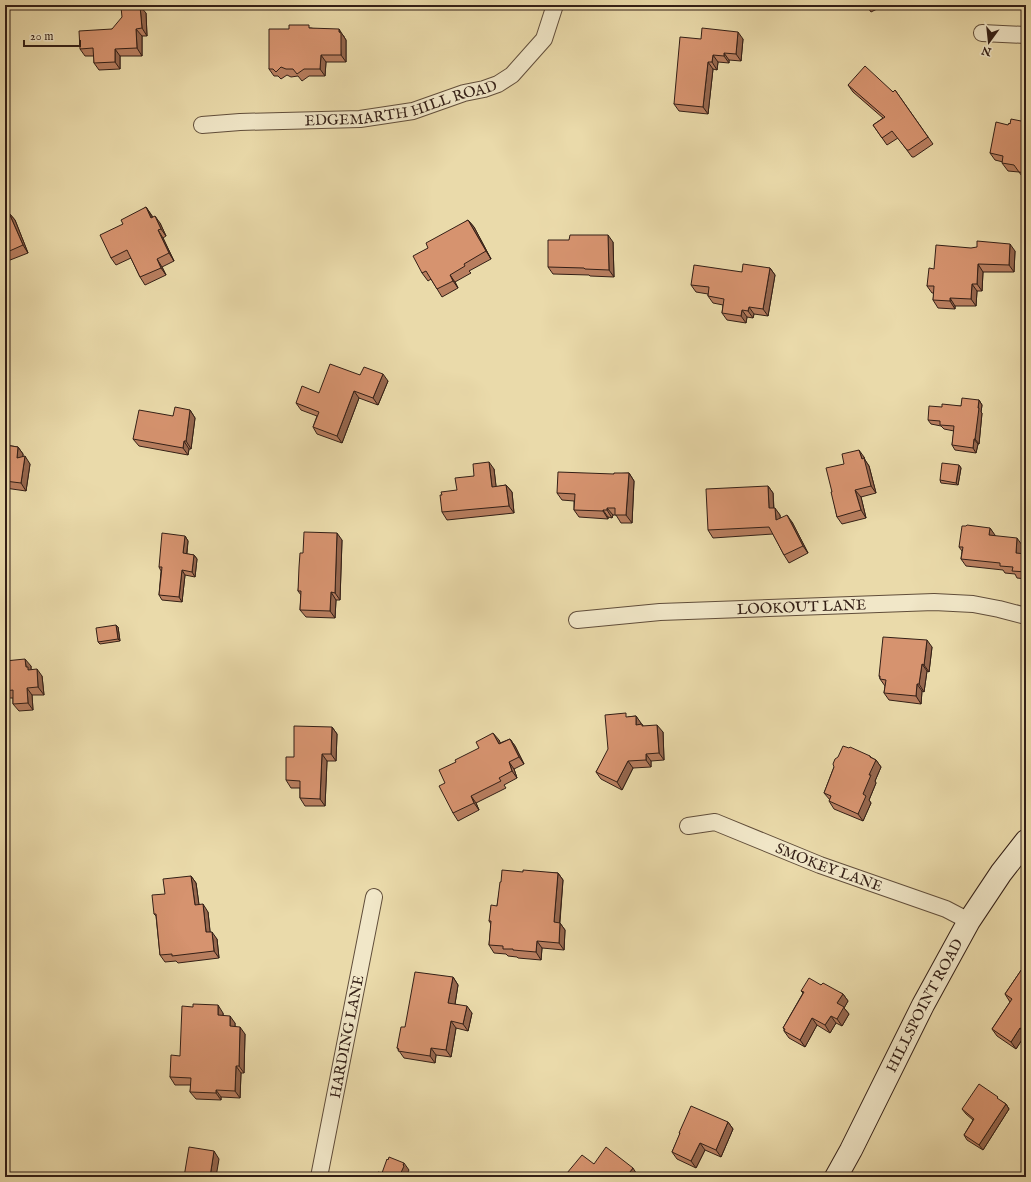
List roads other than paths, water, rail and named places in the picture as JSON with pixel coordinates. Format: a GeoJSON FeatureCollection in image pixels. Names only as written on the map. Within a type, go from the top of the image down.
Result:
{"type":"FeatureCollection","features":[{"type":"Feature","properties":{"kind":"street","name":"EDGEMARTH HILL ROAD"},"geometry":{"type":"LineString","coordinates":[[202,125],[240,122],[360,119],[413,110],[464,93],[484,89],[498,84],[512,75],[544,39],[555,5]]}},
{"type":"Feature","properties":{"kind":"street"},"geometry":{"type":"LineString","coordinates":[[982,33],[1026,35]]}},
{"type":"Feature","properties":{"kind":"street","name":"LOOKOUT LANE"},"geometry":{"type":"LineString","coordinates":[[577,620],[660,612],[934,602],[973,604],[1026,616]]}},
{"type":"Feature","properties":{"kind":"street","name":"SMOKEY LANE"},"geometry":{"type":"LineString","coordinates":[[688,826],[715,822],[820,865],[946,909],[969,921]]}},
{"type":"Feature","properties":{"kind":"street","name":"HILLSPOINT ROAD"},"geometry":{"type":"LineString","coordinates":[[836,1177],[923,1005],[969,921],[1001,873],[1026,841]]}},
{"type":"Feature","properties":{"kind":"street","name":"HARDING LANE"},"geometry":{"type":"LineString","coordinates":[[319,1177],[374,897]]}}]}
